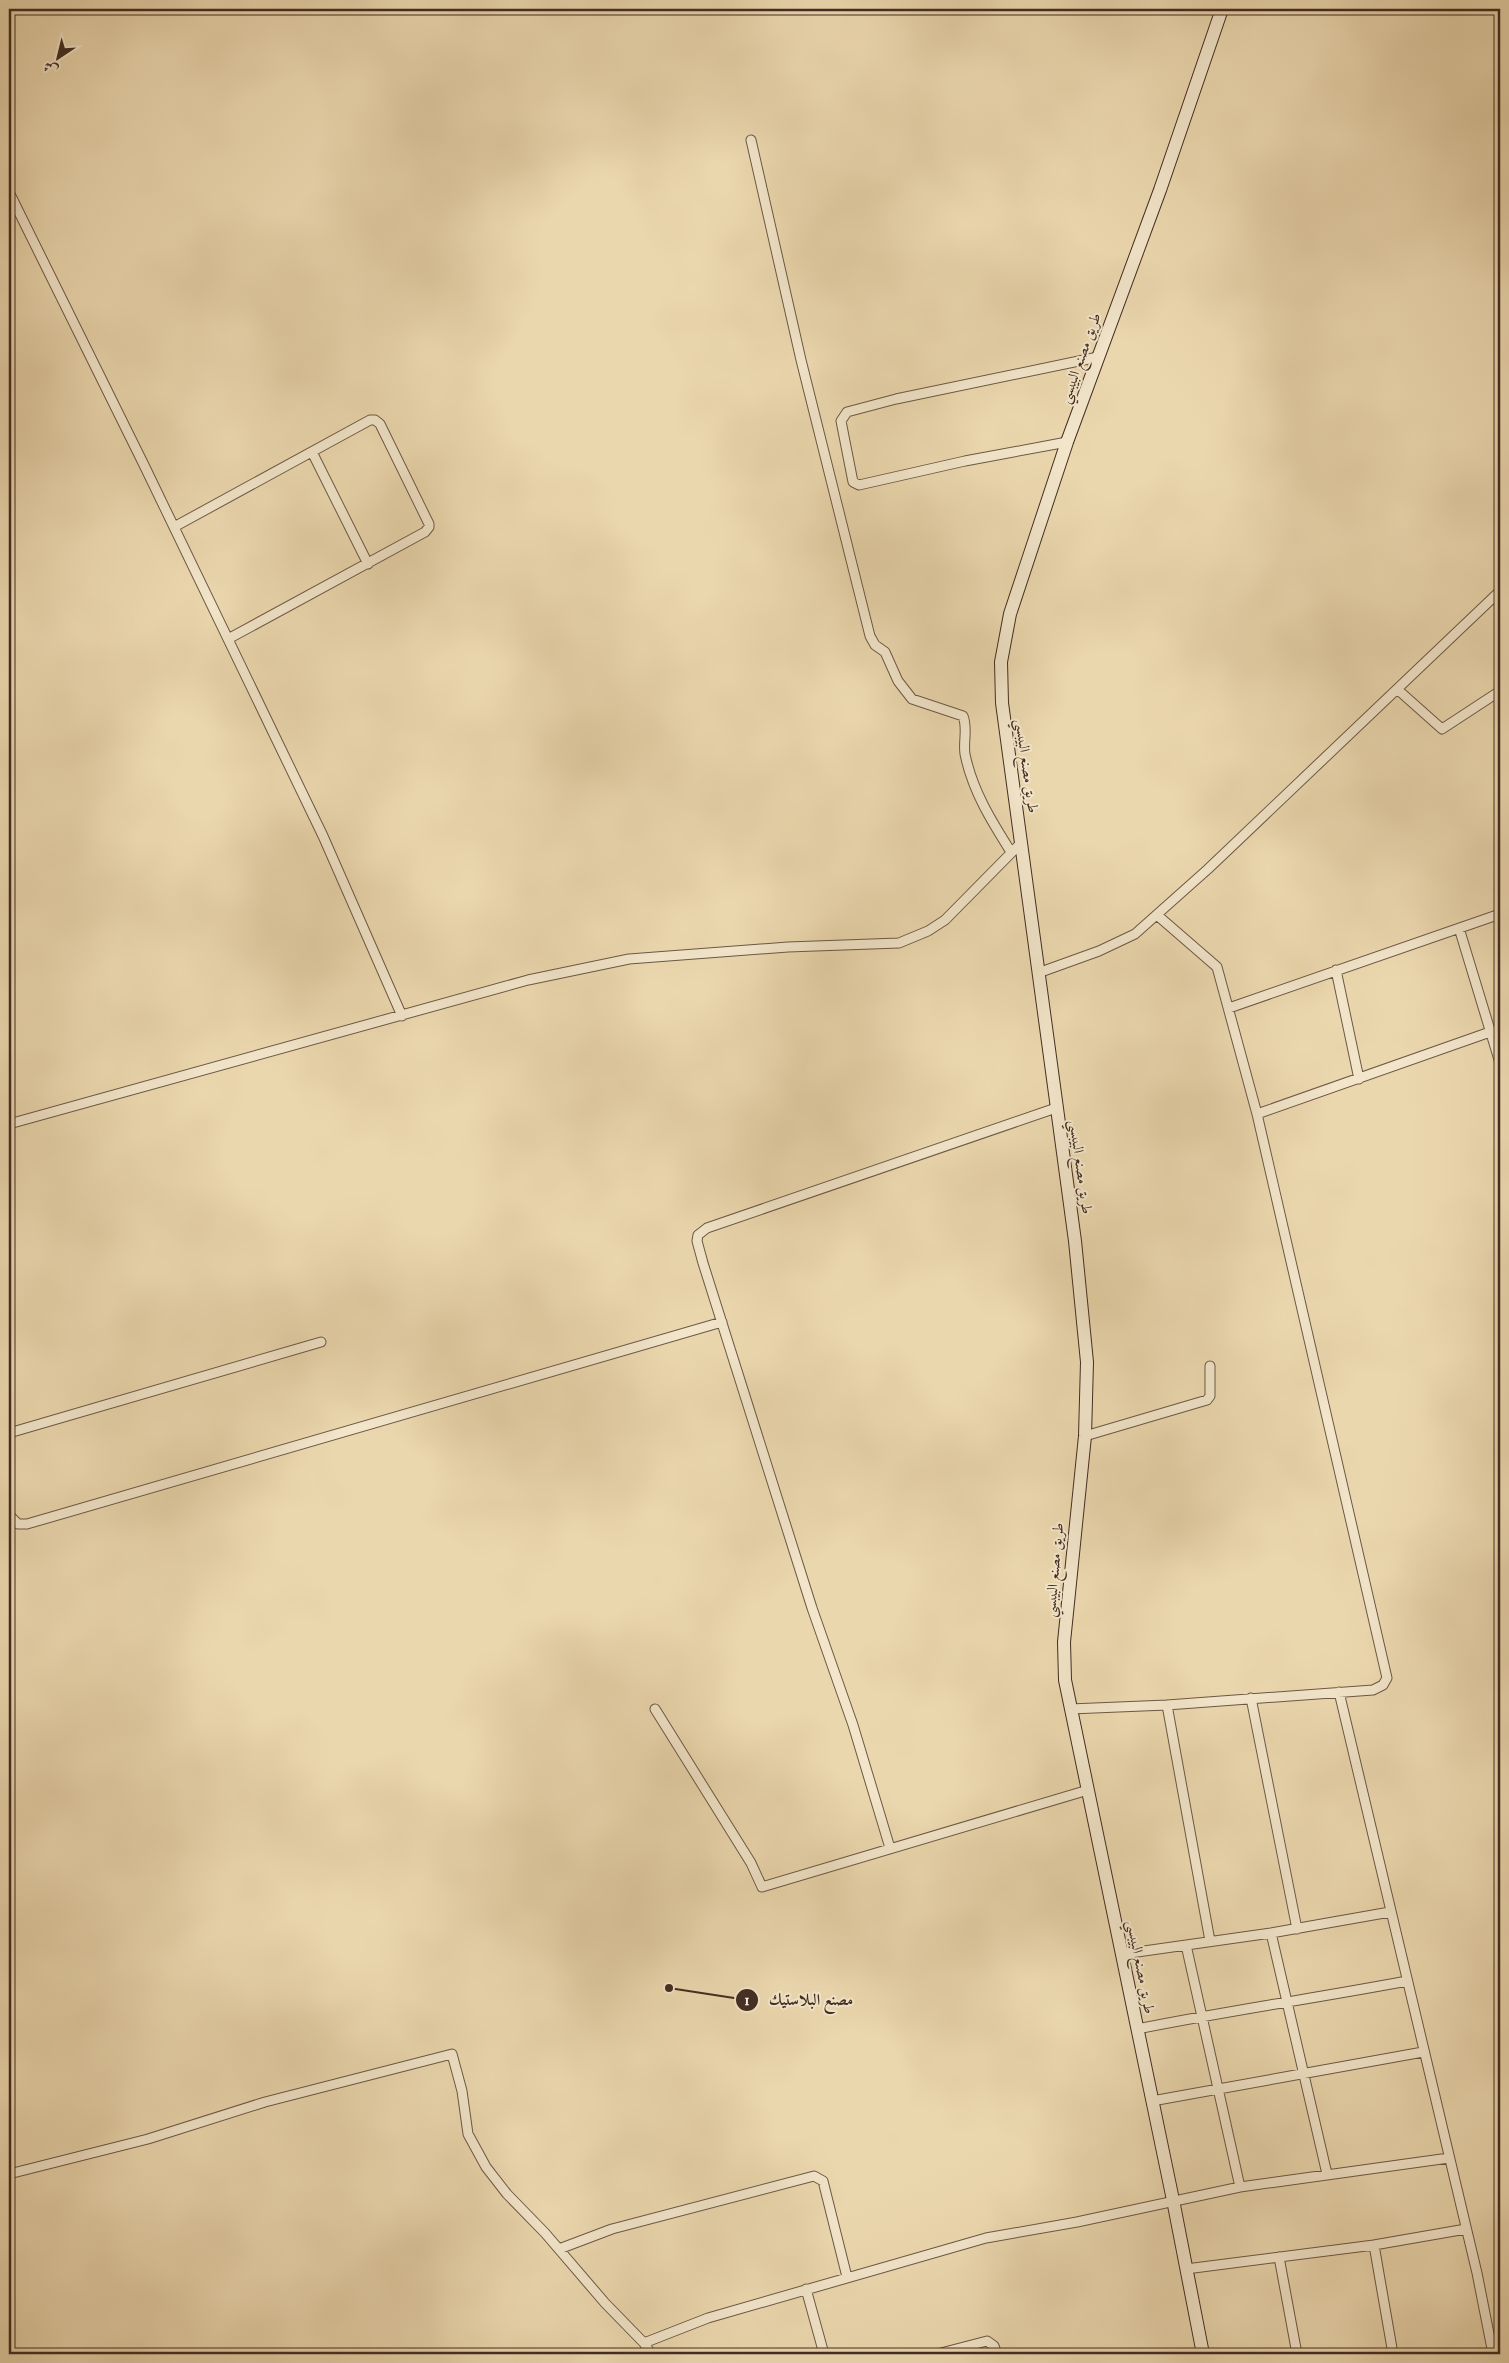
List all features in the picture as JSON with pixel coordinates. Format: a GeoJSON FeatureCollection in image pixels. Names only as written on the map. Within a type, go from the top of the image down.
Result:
{"type":"FeatureCollection","features":[{"type":"Feature","properties":{"kind":"main road","name":"طريق مصنع البيبسي"},"geometry":{"type":"LineString","coordinates":[[1203,2354],[1173,2200],[1070,1709],[1064,1667],[1064,1642],[1086,1436],[1088,1391],[1085,1337],[1075,1241],[1038,973],[1015,848],[1019,823],[1002,703],[1002,646],[1010,614],[1067,442],[1222,9]]}},
{"type":"Feature","properties":{"kind":"street"},"geometry":{"type":"LineString","coordinates":[[9,1124],[252,1055],[402,1016],[528,980],[612,962],[717,951],[900,943],[928,931],[945,920],[1015,848],[985,808],[969,771],[964,752],[965,726],[963,716],[912,698],[898,681],[885,652],[875,645],[870,636],[801,360],[752,140]]}},
{"type":"Feature","properties":{"kind":"street"},"geometry":{"type":"LineString","coordinates":[[9,192],[323,836],[402,1016]]}},
{"type":"Feature","properties":{"kind":"street"},"geometry":{"type":"LineString","coordinates":[[1067,442],[965,461],[859,485],[853,482],[841,421],[847,412],[896,399],[1098,357]]}},
{"type":"Feature","properties":{"kind":"street"},"geometry":{"type":"LineString","coordinates":[[174,527],[370,420],[375,420],[380,424],[429,527],[425,532],[368,564],[228,639]]}},
{"type":"Feature","properties":{"kind":"street"},"geometry":{"type":"LineString","coordinates":[[312,452],[368,564]]}},
{"type":"Feature","properties":{"kind":"street"},"geometry":{"type":"LineString","coordinates":[[1038,973],[1099,951],[1135,934],[1500,591]]}},
{"type":"Feature","properties":{"kind":"street"},"geometry":{"type":"LineString","coordinates":[[1397,689],[1442,730],[1500,691]]}},
{"type":"Feature","properties":{"kind":"street"},"geometry":{"type":"LineString","coordinates":[[1228,1008],[1500,914]]}},
{"type":"Feature","properties":{"kind":"street"},"geometry":{"type":"LineString","coordinates":[[1070,1709],[1373,1690],[1383,1685],[1387,1678],[1258,1114],[1218,967],[1157,915]]}},
{"type":"Feature","properties":{"kind":"street"},"geometry":{"type":"LineString","coordinates":[[1459,928],[1500,1063]]}},
{"type":"Feature","properties":{"kind":"street"},"geometry":{"type":"LineString","coordinates":[[1336,970],[1360,1079]]}},
{"type":"Feature","properties":{"kind":"street"},"geometry":{"type":"LineString","coordinates":[[1258,1114],[1490,1032]]}},
{"type":"Feature","properties":{"kind":"street"},"geometry":{"type":"LineString","coordinates":[[890,1848],[722,1322],[697,1241],[698,1235],[706,1228],[1056,1108]]}},
{"type":"Feature","properties":{"kind":"street"},"geometry":{"type":"LineString","coordinates":[[9,1515],[18,1524],[27,1524],[722,1322]]}},
{"type":"Feature","properties":{"kind":"street"},"geometry":{"type":"LineString","coordinates":[[9,1433],[321,1342]]}},
{"type":"Feature","properties":{"kind":"street"},"geometry":{"type":"LineString","coordinates":[[1086,1436],[1207,1400],[1210,1396],[1210,1366]]}},
{"type":"Feature","properties":{"kind":"street"},"geometry":{"type":"LineString","coordinates":[[1339,1692],[1466,2229],[1493,2354]]}},
{"type":"Feature","properties":{"kind":"street"},"geometry":{"type":"LineString","coordinates":[[1251,1698],[1297,1928]]}},
{"type":"Feature","properties":{"kind":"street"},"geometry":{"type":"LineString","coordinates":[[1167,1704],[1210,1941]]}},
{"type":"Feature","properties":{"kind":"street"},"geometry":{"type":"LineString","coordinates":[[654,1709],[750,1864],[762,1887],[1088,1790]]}},
{"type":"Feature","properties":{"kind":"street"},"geometry":{"type":"LineString","coordinates":[[1122,1954],[1271,1933],[1390,1912]]}},
{"type":"Feature","properties":{"kind":"street"},"geometry":{"type":"LineString","coordinates":[[1271,1933],[1326,2174]]}},
{"type":"Feature","properties":{"kind":"street"},"geometry":{"type":"LineString","coordinates":[[1186,1945],[1240,2187]]}},
{"type":"Feature","properties":{"kind":"street"},"geometry":{"type":"LineString","coordinates":[[1137,2029],[1203,2016],[1288,2004],[1407,1981]]}},
{"type":"Feature","properties":{"kind":"street"},"geometry":{"type":"LineString","coordinates":[[1152,2101],[1219,2087],[1423,2052]]}},
{"type":"Feature","properties":{"kind":"street"},"geometry":{"type":"LineString","coordinates":[[9,2174],[148,2139],[265,2102],[452,2054],[462,2091],[468,2134],[486,2167],[507,2194],[559,2249],[605,2303],[644,2343],[651,2354]]}},
{"type":"Feature","properties":{"kind":"street"},"geometry":{"type":"LineString","coordinates":[[644,2343],[708,2318],[806,2288],[986,2238],[1077,2222],[1240,2187],[1449,2158]]}},
{"type":"Feature","properties":{"kind":"street"},"geometry":{"type":"LineString","coordinates":[[559,2249],[612,2229],[814,2176],[823,2181],[847,2277]]}},
{"type":"Feature","properties":{"kind":"street"},"geometry":{"type":"LineString","coordinates":[[1186,2269],[1374,2245],[1466,2229]]}},
{"type":"Feature","properties":{"kind":"street"},"geometry":{"type":"LineString","coordinates":[[1374,2245],[1393,2354]]}},
{"type":"Feature","properties":{"kind":"street"},"geometry":{"type":"LineString","coordinates":[[1279,2257],[1297,2354]]}},
{"type":"Feature","properties":{"kind":"street"},"geometry":{"type":"LineString","coordinates":[[806,2288],[824,2354]]}},
{"type":"Feature","properties":{"kind":"street"},"geometry":{"type":"LineString","coordinates":[[937,2354],[987,2341],[994,2346],[997,2354]]}},
{"type":"Feature","properties":{"kind":"place","name":"مصنع البلاستيك"},"geometry":{"type":"Point","coordinates":[669,1988]}}]}
